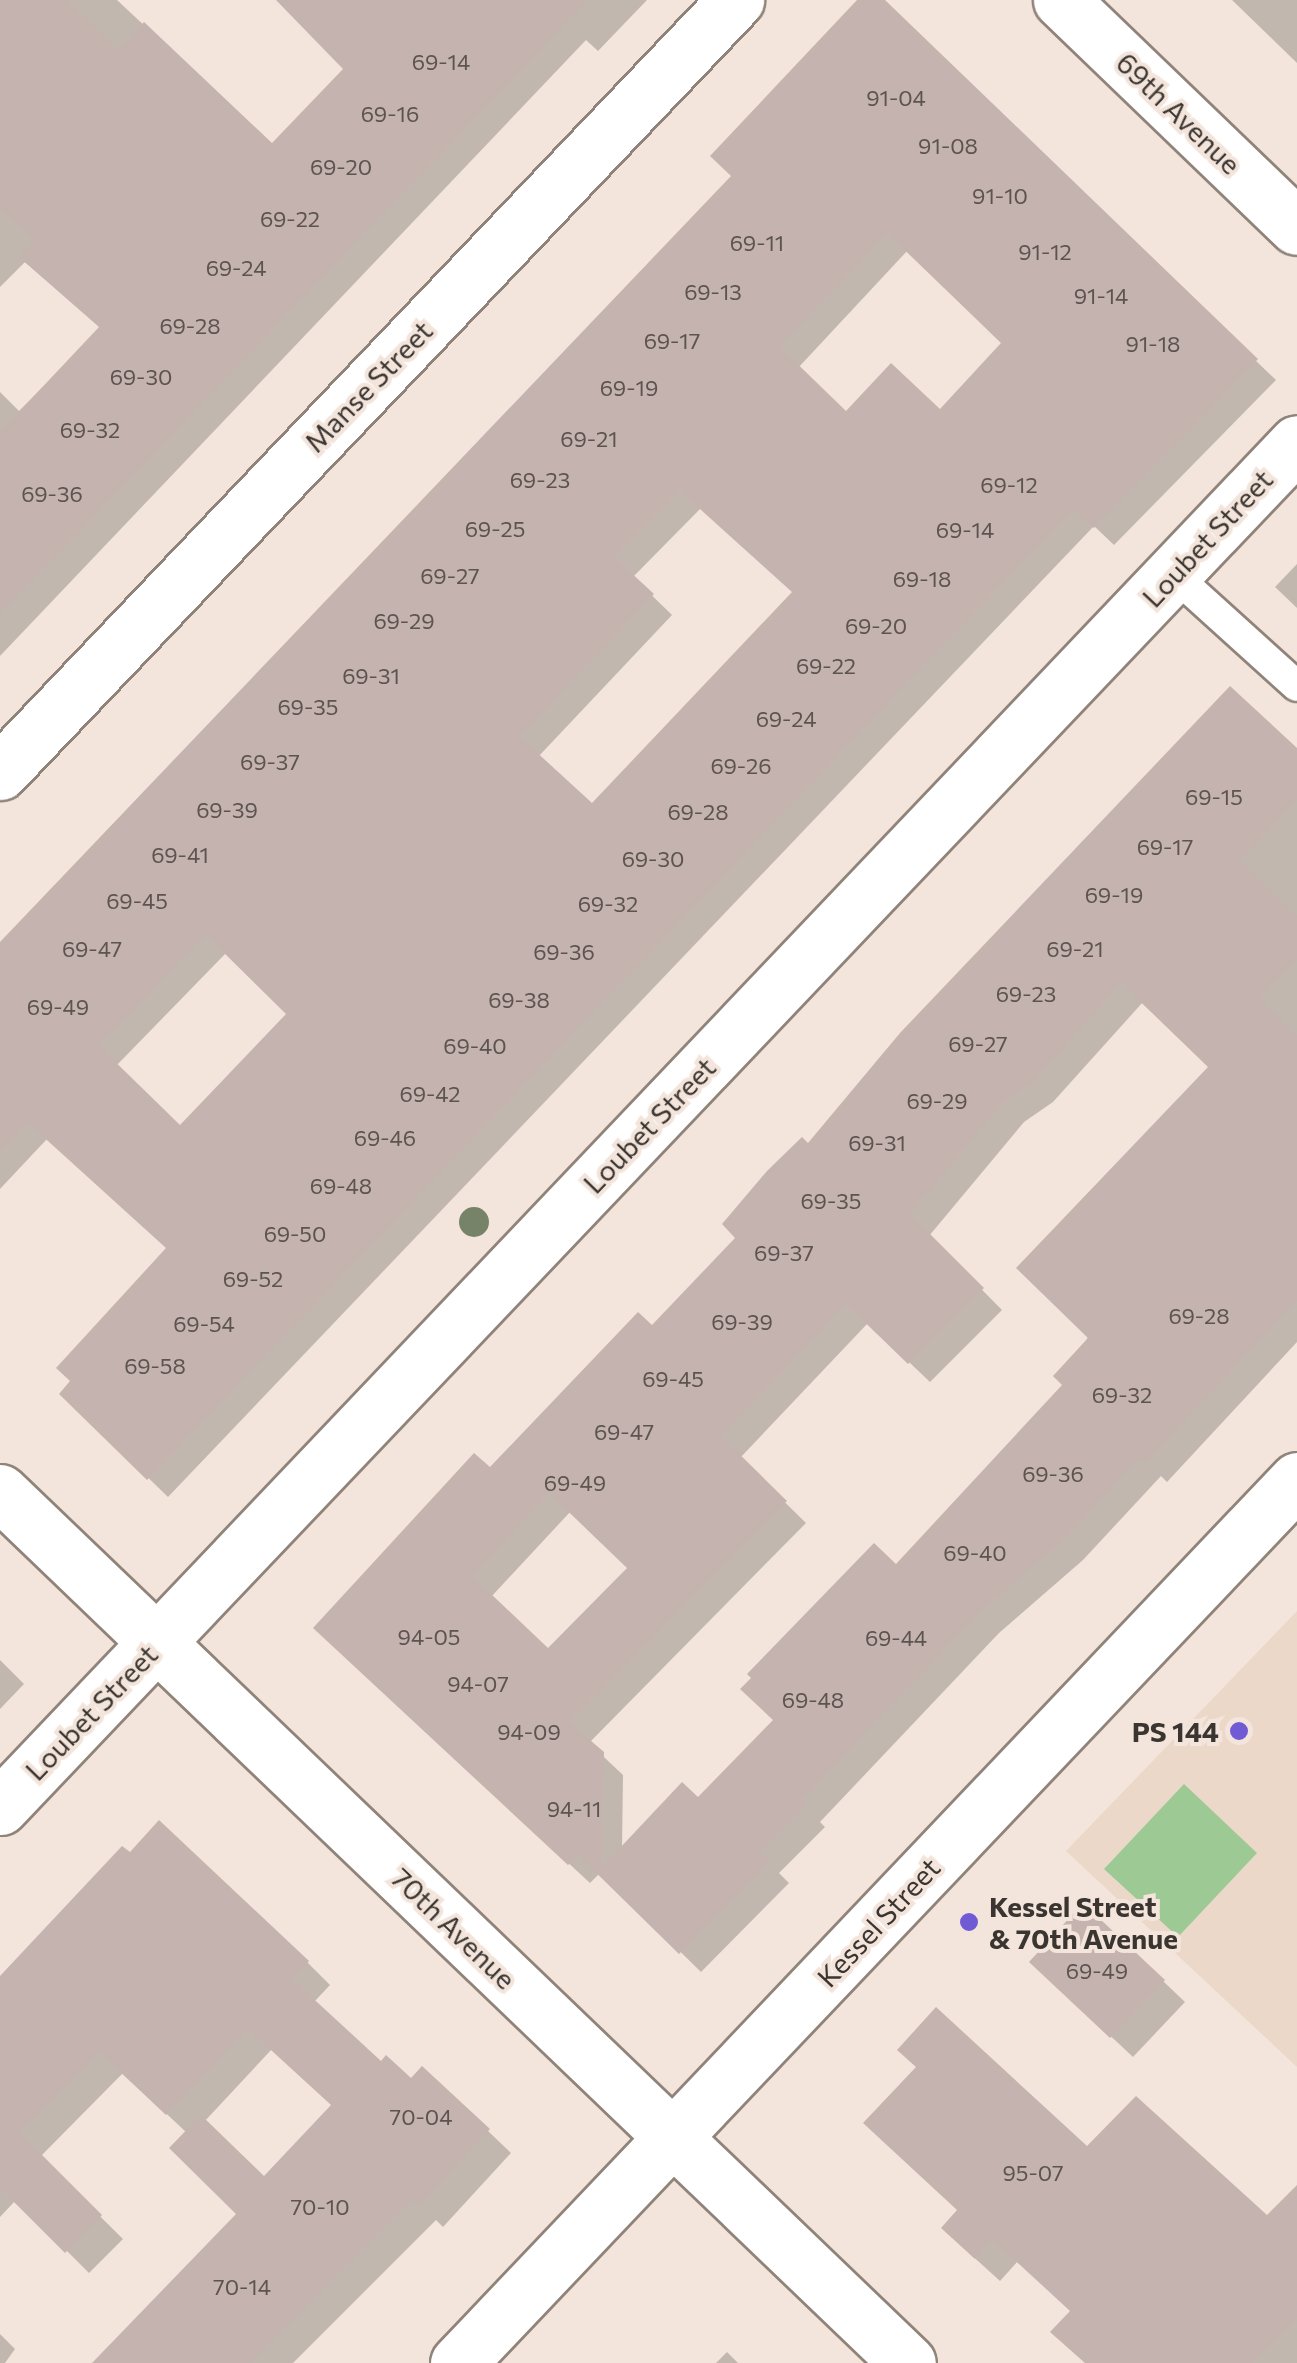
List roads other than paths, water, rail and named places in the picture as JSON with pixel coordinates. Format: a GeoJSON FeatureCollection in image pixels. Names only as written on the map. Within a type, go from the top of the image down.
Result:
{"type":"FeatureCollection","features":[{"type":"Feature","properties":{"kind":"street","name":"Manse Street"},"geometry":{"type":"LineString","coordinates":[[0,772],[736,0]]}},
{"type":"Feature","properties":{"kind":"street","name":"69th Avenue"},"geometry":{"type":"LineString","coordinates":[[1060,0],[1297,226]]}},
{"type":"Feature","properties":{"kind":"street","name":"Loubet Street"},"geometry":{"type":"LineString","coordinates":[[0,1807],[1297,443]]}},
{"type":"Feature","properties":{"kind":"street","name":"Kessel Street"},"geometry":{"type":"LineString","coordinates":[[458,2363],[1297,1480]]}},
{"type":"Feature","properties":{"kind":"street","name":"70th Avenue"},"geometry":{"type":"LineString","coordinates":[[0,1492],[908,2363]]}},
{"type":"Feature","properties":{"kind":"lane"},"geometry":{"type":"LineString","coordinates":[[1173,574],[1297,686]]}},
{"type":"Feature","properties":{"kind":"place","name":"PS 144"},"geometry":{"type":"Point","coordinates":[1239,1731]}},
{"type":"Feature","properties":{"kind":"place","name":"Kessel Street & 70th Avenue"},"geometry":{"type":"Point","coordinates":[969,1922]}}]}
